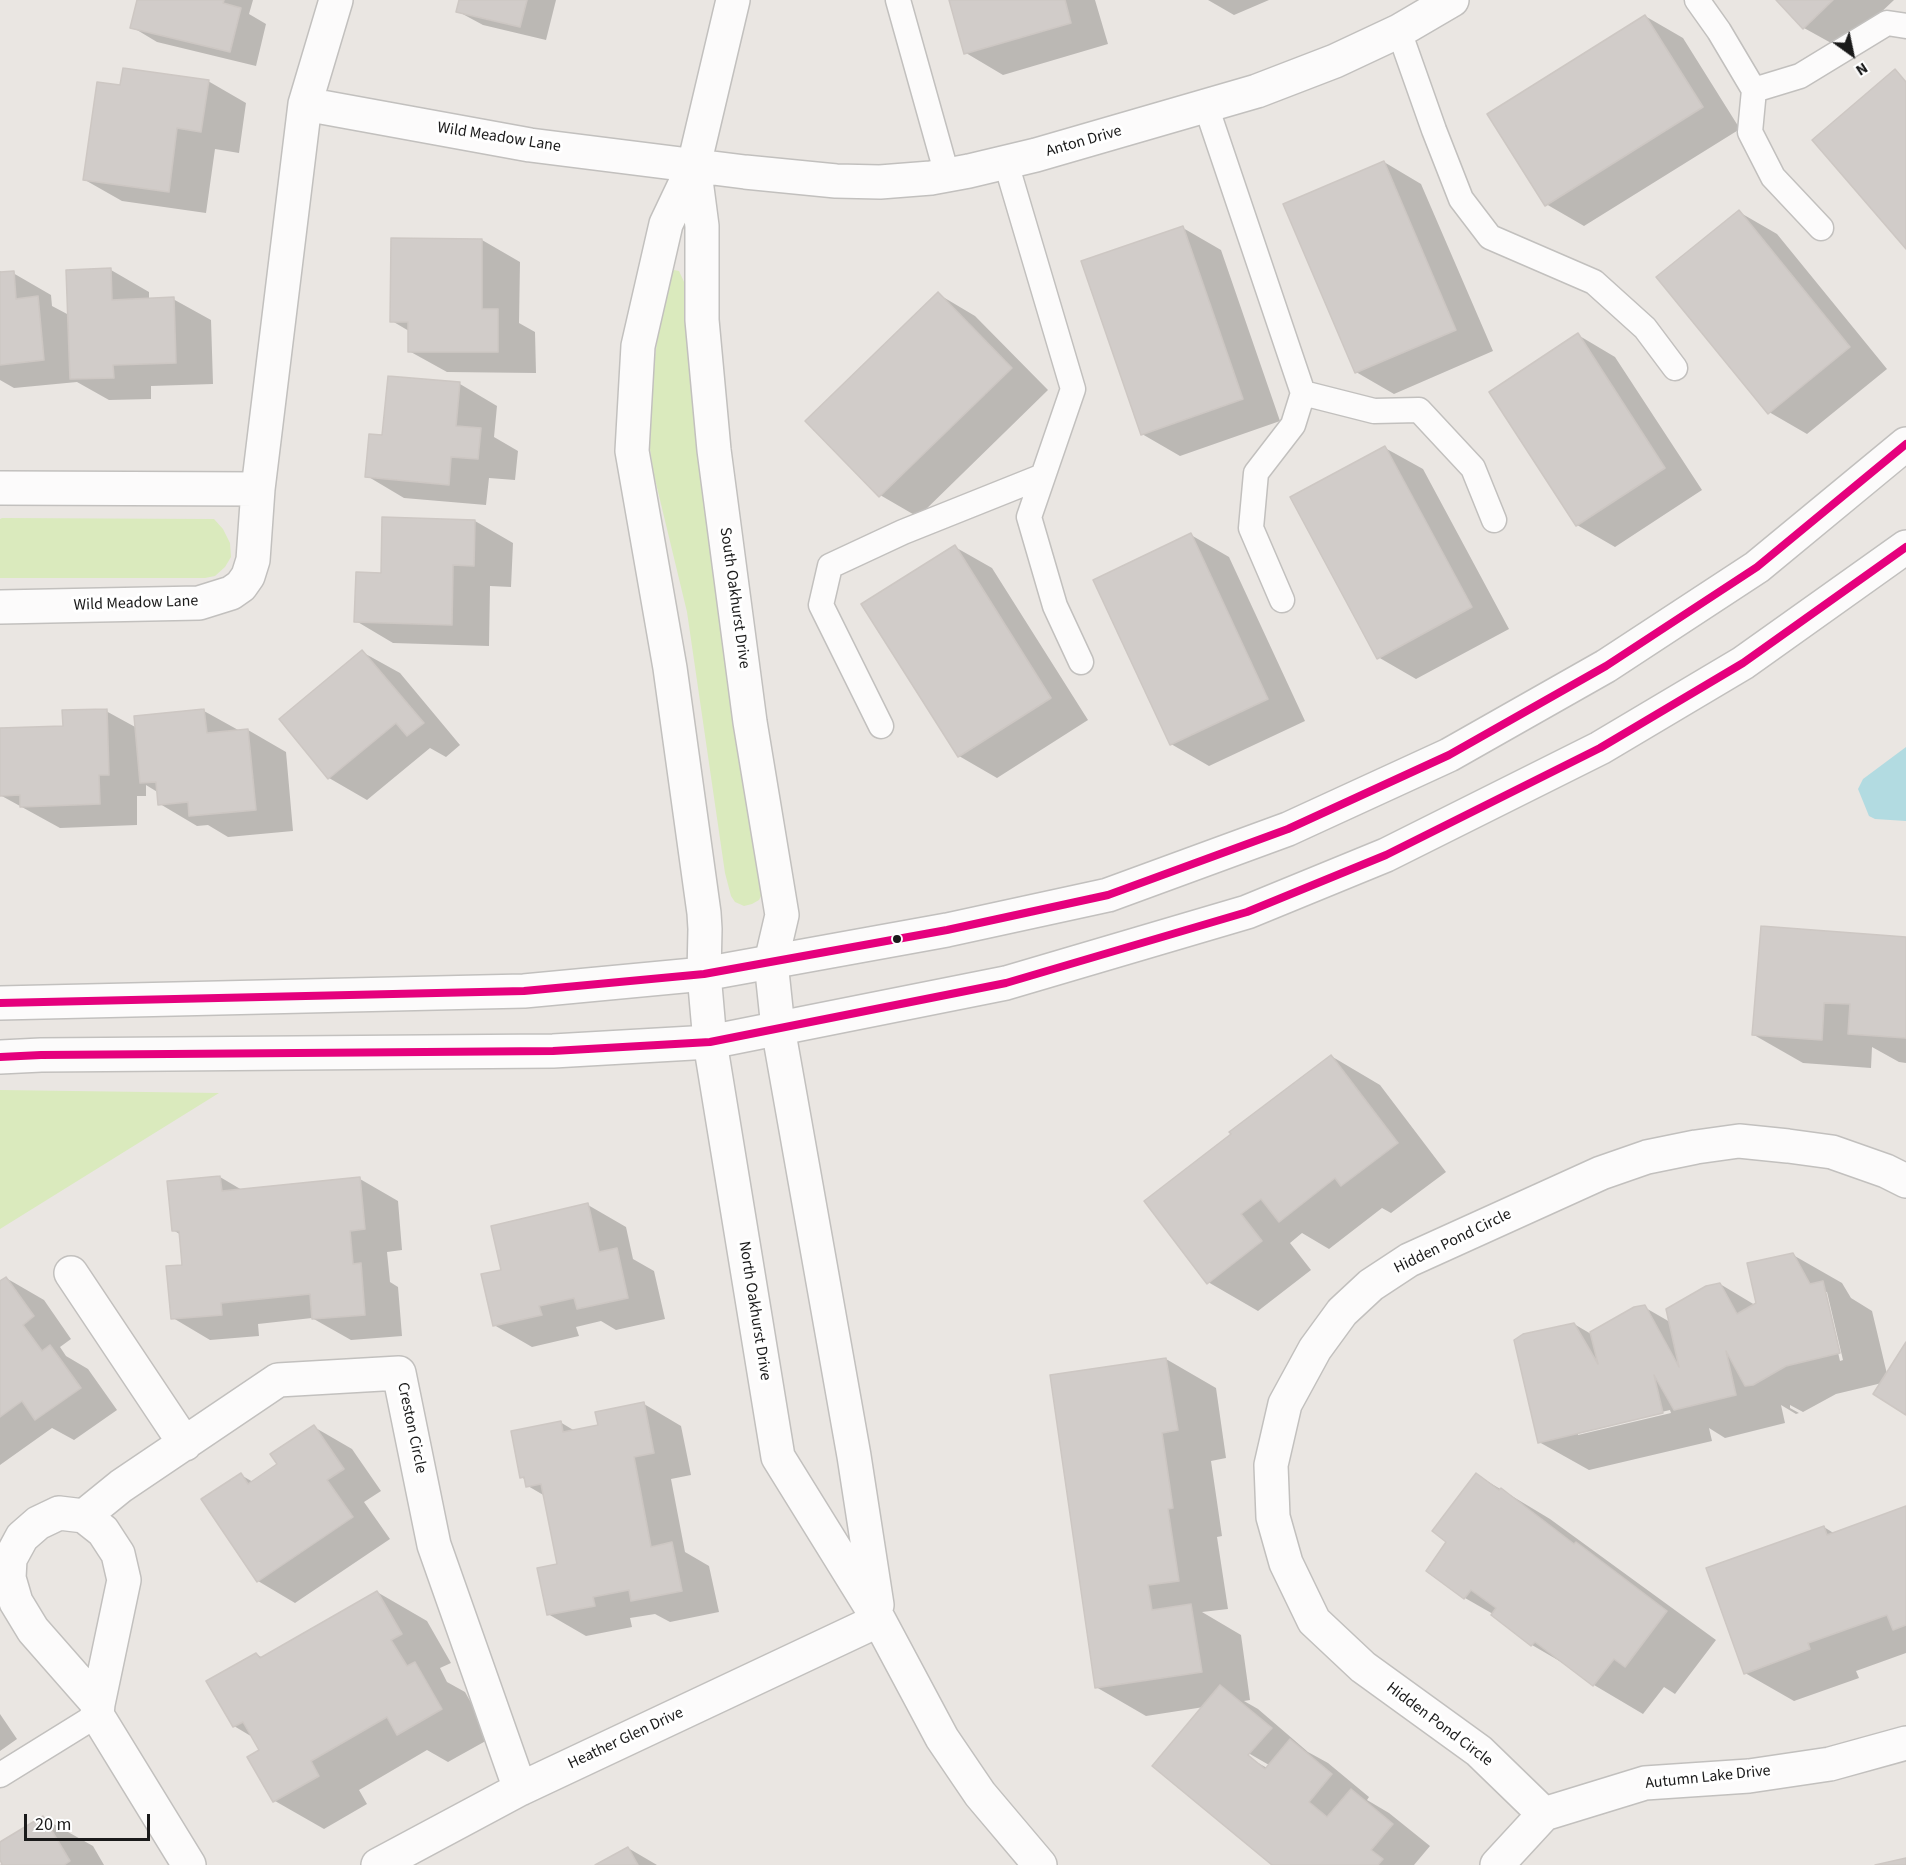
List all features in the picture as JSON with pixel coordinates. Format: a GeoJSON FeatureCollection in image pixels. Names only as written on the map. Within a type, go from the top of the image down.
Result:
{"type":"FeatureCollection","features":[{"type":"Feature","properties":{"kind":"street","name":"Wild Meadow Lane"},"geometry":{"type":"LineString","coordinates":[[0,607],[199,603],[231,593],[241,586],[248,576],[253,560],[258,489],[305,104],[336,0]]}},
{"type":"Feature","properties":{"kind":"street","name":"South Oakhurst Drive"},"geometry":{"type":"LineString","coordinates":[[704,974],[704,913],[670,668],[632,451],[638,346],[666,225],[694,165],[733,0]]}},
{"type":"Feature","properties":{"kind":"street","name":"Anton Drive"},"geometry":{"type":"LineString","coordinates":[[694,165],[836,181],[880,182],[947,175],[1006,163],[1257,91],[1335,62],[1399,31],[1452,0]]}},
{"type":"Feature","properties":{"kind":"street","name":"Wild Meadow Lane"},"geometry":{"type":"LineString","coordinates":[[305,104],[530,145],[694,165]]}},
{"type":"Feature","properties":{"kind":"street","name":"South Oakhurst Drive"},"geometry":{"type":"LineString","coordinates":[[694,165],[702,226],[702,320],[714,450],[750,723],[782,915],[771,962],[778,1028]]}},
{"type":"Feature","properties":{"kind":"street"},"geometry":{"type":"LineString","coordinates":[[0,1003],[524,991],[704,974],[947,930],[1108,895],[1288,830],[1449,755],[1606,666],[1757,567],[1906,444]]}},
{"type":"Feature","properties":{"kind":"street"},"geometry":{"type":"LineString","coordinates":[[0,488],[258,489]]}},
{"type":"Feature","properties":{"kind":"street"},"geometry":{"type":"LineString","coordinates":[[0,1057],[553,1051],[710,1042],[1006,983],[1247,912],[1386,855],[1600,748],[1743,663],[1906,547]]}},
{"type":"Feature","properties":{"kind":"street","name":"North Oakhurst Drive"},"geometry":{"type":"LineString","coordinates":[[704,974],[710,1042],[778,1457],[879,1620],[942,1738],[980,1794],[1040,1865]]}},
{"type":"Feature","properties":{"kind":"street","name":"North Oakhurst Drive"},"geometry":{"type":"LineString","coordinates":[[778,1028],[854,1456],[879,1620]]}},
{"type":"Feature","properties":{"kind":"street","name":"Hidden Pond Circle"},"geometry":{"type":"LineString","coordinates":[[1544,1814],[1479,1751],[1363,1667],[1314,1621],[1286,1563],[1273,1517],[1271,1465],[1286,1404],[1315,1348],[1342,1312],[1371,1285],[1409,1260],[1601,1173],[1647,1157],[1739,1141],[1832,1152],[1886,1171],[1906,1181]]}},
{"type":"Feature","properties":{"kind":"street"},"geometry":{"type":"LineString","coordinates":[[71,1273],[185,1443]]}},
{"type":"Feature","properties":{"kind":"street","name":"Creston Circle"},"geometry":{"type":"LineString","coordinates":[[84,1516],[121,1486],[278,1380],[399,1373],[434,1545],[520,1789]]}},
{"type":"Feature","properties":{"kind":"street"},"geometry":{"type":"LineString","coordinates":[[98,1709],[124,1580],[118,1554],[103,1531],[84,1516],[59,1513],[38,1523],[22,1537],[5,1559],[16,1602],[33,1630],[98,1709],[189,1865]]}},
{"type":"Feature","properties":{"kind":"street","name":"Heather Glen Drive"},"geometry":{"type":"LineString","coordinates":[[378,1865],[520,1789],[879,1620]]}},
{"type":"Feature","properties":{"kind":"street","name":"Autumn Lake Drive"},"geometry":{"type":"LineString","coordinates":[[1544,1814],[1645,1783],[1749,1776],[1830,1764],[1906,1743]]}},
{"type":"Feature","properties":{"kind":"street"},"geometry":{"type":"LineString","coordinates":[[1497,1865],[1544,1814]]}},
{"type":"Feature","properties":{"kind":"lane"},"geometry":{"type":"LineString","coordinates":[[898,0],[947,175]]}},
{"type":"Feature","properties":{"kind":"lane"},"geometry":{"type":"LineString","coordinates":[[1697,0],[1719,31],[1754,90],[1750,132],[1773,177],[1821,228]]}},
{"type":"Feature","properties":{"kind":"lane"},"geometry":{"type":"LineString","coordinates":[[1754,90],[1800,76],[1887,23],[1906,26]]}},
{"type":"Feature","properties":{"kind":"lane"},"geometry":{"type":"LineString","coordinates":[[1399,31],[1461,199],[1490,237],[1594,282],[1645,328],[1675,368]]}},
{"type":"Feature","properties":{"kind":"lane"},"geometry":{"type":"LineString","coordinates":[[1206,106],[1303,393],[1293,425],[1256,473],[1251,528],[1282,600]]}},
{"type":"Feature","properties":{"kind":"lane"},"geometry":{"type":"LineString","coordinates":[[1006,163],[1073,389],[1029,517],[1055,606],[1080,662]]}},
{"type":"Feature","properties":{"kind":"lane"},"geometry":{"type":"LineString","coordinates":[[1303,393],[1374,411],[1419,410],[1473,468],[1494,520]]}},
{"type":"Feature","properties":{"kind":"lane"},"geometry":{"type":"LineString","coordinates":[[881,726],[821,605],[830,566],[903,532],[1043,476]]}},
{"type":"Feature","properties":{"kind":"lane"},"geometry":{"type":"LineString","coordinates":[[0,1775],[98,1709]]}},
{"type":"Feature","properties":{"kind":"green space"},"geometry":{"type":"Polygon","coordinates":[[[674,270],[679,271],[685,284],[691,371],[762,894],[759,900],[744,906],[735,902],[731,896],[725,873],[687,612],[654,475],[649,443],[647,420],[665,279],[674,270]]]}},
{"type":"Feature","properties":{"kind":"green space"},"geometry":{"type":"Polygon","coordinates":[[[0,519],[214,519],[223,529],[230,543],[231,557],[225,567],[215,576],[205,578],[0,578],[0,519]]]}},
{"type":"Feature","properties":{"kind":"green space"},"geometry":{"type":"Polygon","coordinates":[[[0,1090],[219,1093],[0,1229],[0,1090]]]}},
{"type":"Feature","properties":{"kind":"water"},"geometry":{"type":"Polygon","coordinates":[[[1906,747],[1906,821],[1875,819],[1869,816],[1858,789],[1863,779],[1906,747]]]}},
{"type":"Feature","properties":{"kind":"building"},"geometry":{"type":"Polygon","coordinates":[[[137,0],[224,0],[223,3],[241,8],[230,52],[130,28],[137,0]]]}},
{"type":"Feature","properties":{"kind":"building"},"geometry":{"type":"Polygon","coordinates":[[[459,0],[527,0],[520,27],[456,12],[459,0]]]}},
{"type":"Feature","properties":{"kind":"building"},"geometry":{"type":"Polygon","coordinates":[[[949,0],[1065,0],[1071,23],[964,54],[949,0]]]}},
{"type":"Feature","properties":{"kind":"building"},"geometry":{"type":"Polygon","coordinates":[[[1776,0],[1833,0],[1803,29],[1776,0]]]}},
{"type":"Feature","properties":{"kind":"building"},"geometry":{"type":"Polygon","coordinates":[[[1645,15],[1703,107],[1545,206],[1487,114],[1645,15]]]}},
{"type":"Feature","properties":{"kind":"building"},"geometry":{"type":"Polygon","coordinates":[[[123,68],[209,80],[201,132],[177,128],[169,192],[83,180],[97,82],[120,85],[123,68]]]}},
{"type":"Feature","properties":{"kind":"building"},"geometry":{"type":"Polygon","coordinates":[[[1895,69],[1906,82],[1906,249],[1812,140],[1895,69]]]}},
{"type":"Feature","properties":{"kind":"building"},"geometry":{"type":"Polygon","coordinates":[[[1384,161],[1456,330],[1355,373],[1283,204],[1384,161]]]}},
{"type":"Feature","properties":{"kind":"building"},"geometry":{"type":"Polygon","coordinates":[[[1739,210],[1850,347],[1768,414],[1656,277],[1739,210]]]}},
{"type":"Feature","properties":{"kind":"building"},"geometry":{"type":"Polygon","coordinates":[[[1183,226],[1243,399],[1141,435],[1081,261],[1183,226]]]}},
{"type":"Feature","properties":{"kind":"building"},"geometry":{"type":"Polygon","coordinates":[[[391,238],[482,239],[482,309],[498,309],[498,352],[408,352],[408,322],[390,322],[391,238]]]}},
{"type":"Feature","properties":{"kind":"building"},"geometry":{"type":"Polygon","coordinates":[[[111,268],[112,300],[174,297],[176,363],[113,365],[114,378],[70,379],[66,270],[111,268]]]}},
{"type":"Feature","properties":{"kind":"building"},"geometry":{"type":"Polygon","coordinates":[[[14,271],[16,299],[38,296],[44,360],[0,365],[0,272],[14,271]]]}},
{"type":"Feature","properties":{"kind":"building"},"geometry":{"type":"Polygon","coordinates":[[[938,292],[1012,368],[879,497],[805,421],[938,292]]]}},
{"type":"Feature","properties":{"kind":"building"},"geometry":{"type":"Polygon","coordinates":[[[1578,333],[1665,468],[1576,526],[1489,392],[1578,333]]]}},
{"type":"Feature","properties":{"kind":"building"},"geometry":{"type":"Polygon","coordinates":[[[388,376],[460,382],[456,426],[481,428],[478,459],[451,457],[449,485],[365,477],[369,434],[382,435],[388,376]]]}},
{"type":"Feature","properties":{"kind":"building"},"geometry":{"type":"Polygon","coordinates":[[[1385,446],[1472,607],[1377,659],[1290,497],[1385,446]]]}},
{"type":"Feature","properties":{"kind":"building"},"geometry":{"type":"Polygon","coordinates":[[[382,517],[475,520],[474,566],[453,565],[452,625],[354,622],[356,572],[381,573],[382,517]]]}},
{"type":"Feature","properties":{"kind":"building"},"geometry":{"type":"Polygon","coordinates":[[[1191,533],[1268,699],[1170,745],[1093,580],[1191,533]]]}},
{"type":"Feature","properties":{"kind":"building"},"geometry":{"type":"Polygon","coordinates":[[[955,545],[1051,698],[958,757],[861,604],[955,545]]]}},
{"type":"Feature","properties":{"kind":"building"},"geometry":{"type":"Polygon","coordinates":[[[362,650],[424,723],[407,736],[396,723],[328,779],[279,719],[362,650]]]}},
{"type":"Feature","properties":{"kind":"building"},"geometry":{"type":"Polygon","coordinates":[[[107,709],[109,775],[99,775],[100,804],[20,807],[20,795],[0,796],[0,728],[63,726],[62,710],[107,709]]]}},
{"type":"Feature","properties":{"kind":"building"},"geometry":{"type":"Polygon","coordinates":[[[204,709],[207,733],[248,729],[256,810],[189,816],[188,802],[158,805],[156,782],[140,783],[134,716],[204,709]]]}},
{"type":"Feature","properties":{"kind":"building"},"geometry":{"type":"Polygon","coordinates":[[[1761,926],[1906,937],[1906,1038],[1848,1034],[1850,1004],[1824,1003],[1822,1040],[1752,1035],[1761,926]]]}},
{"type":"Feature","properties":{"kind":"building"},"geometry":{"type":"Polygon","coordinates":[[[1331,1055],[1398,1143],[1341,1186],[1335,1178],[1279,1222],[1261,1199],[1241,1214],[1262,1241],[1207,1284],[1144,1201],[1231,1134],[1229,1132],[1331,1055]]]}},
{"type":"Feature","properties":{"kind":"building"},"geometry":{"type":"Polygon","coordinates":[[[220,1176],[222,1191],[360,1177],[365,1229],[350,1231],[353,1264],[361,1263],[365,1315],[312,1319],[310,1294],[221,1303],[222,1315],[171,1319],[166,1266],[182,1265],[179,1231],[172,1231],[167,1181],[220,1176]]]}},
{"type":"Feature","properties":{"kind":"building"},"geometry":{"type":"Polygon","coordinates":[[[588,1203],[599,1252],[617,1248],[628,1298],[577,1309],[574,1298],[539,1306],[542,1315],[493,1326],[481,1274],[501,1270],[491,1226],[588,1203]]]}},
{"type":"Feature","properties":{"kind":"building"},"geometry":{"type":"Polygon","coordinates":[[[1793,1253],[1810,1284],[1823,1281],[1840,1353],[1786,1366],[1753,1385],[1745,1386],[1726,1351],[1736,1395],[1674,1410],[1654,1375],[1663,1413],[1538,1443],[1514,1340],[1523,1334],[1574,1323],[1598,1364],[1590,1332],[1634,1307],[1645,1305],[1679,1367],[1666,1309],[1706,1286],[1720,1283],[1737,1314],[1756,1303],[1747,1263],[1793,1253]]]}},
{"type":"Feature","properties":{"kind":"building"},"geometry":{"type":"Polygon","coordinates":[[[6,1277],[34,1316],[23,1325],[42,1351],[50,1345],[81,1388],[35,1420],[22,1401],[0,1417],[0,1281],[6,1277]]]}},
{"type":"Feature","properties":{"kind":"building"},"geometry":{"type":"Polygon","coordinates":[[[1906,1342],[1906,1415],[1873,1394],[1906,1342]]]}},
{"type":"Feature","properties":{"kind":"building"},"geometry":{"type":"Polygon","coordinates":[[[1166,1358],[1178,1430],[1162,1433],[1173,1508],[1168,1509],[1179,1581],[1148,1585],[1152,1610],[1191,1604],[1202,1672],[1095,1688],[1050,1375],[1166,1358]]]}},
{"type":"Feature","properties":{"kind":"building"},"geometry":{"type":"Polygon","coordinates":[[[644,1402],[654,1453],[634,1457],[651,1547],[672,1542],[682,1591],[631,1601],[629,1590],[593,1597],[595,1606],[547,1615],[537,1568],[557,1564],[541,1484],[526,1487],[524,1477],[520,1478],[511,1431],[561,1421],[563,1432],[598,1425],[595,1412],[644,1402]]]}},
{"type":"Feature","properties":{"kind":"building"},"geometry":{"type":"Polygon","coordinates":[[[314,1425],[344,1469],[327,1480],[353,1517],[257,1582],[201,1499],[241,1473],[248,1484],[277,1464],[270,1454],[314,1425]]]}},
{"type":"Feature","properties":{"kind":"building"},"geometry":{"type":"Polygon","coordinates":[[[1476,1473],[1499,1490],[1501,1488],[1574,1544],[1576,1542],[1667,1611],[1625,1667],[1614,1659],[1593,1686],[1535,1642],[1531,1646],[1491,1615],[1496,1608],[1471,1590],[1464,1599],[1426,1571],[1446,1542],[1432,1531],[1476,1473]]]}},
{"type":"Feature","properties":{"kind":"building"},"geometry":{"type":"Polygon","coordinates":[[[1906,1506],[1906,1625],[1893,1630],[1887,1615],[1808,1643],[1810,1649],[1744,1674],[1706,1568],[1824,1526],[1827,1535],[1906,1506]]]}},
{"type":"Feature","properties":{"kind":"building"},"geometry":{"type":"Polygon","coordinates":[[[377,1591],[402,1634],[391,1640],[407,1666],[415,1662],[442,1709],[397,1735],[387,1717],[311,1761],[319,1776],[273,1802],[247,1757],[259,1750],[243,1722],[233,1727],[206,1681],[256,1653],[260,1658],[377,1591]]]}},
{"type":"Feature","properties":{"kind":"building"},"geometry":{"type":"Polygon","coordinates":[[[1220,1685],[1272,1728],[1248,1755],[1265,1769],[1290,1739],[1332,1774],[1309,1802],[1327,1817],[1351,1789],[1393,1824],[1371,1850],[1383,1859],[1378,1865],[1272,1865],[1152,1766],[1220,1685]]]}},
{"type":"Feature","properties":{"kind":"building"},"geometry":{"type":"Polygon","coordinates":[[[43,1816],[70,1861],[64,1865],[1,1865],[0,1842],[43,1816]]]}},
{"type":"Feature","properties":{"kind":"building"},"geometry":{"type":"Polygon","coordinates":[[[628,1847],[638,1865],[595,1865],[628,1847]]]}},
{"type":"Feature","properties":{"kind":"building"},"geometry":{"type":"Polygon","coordinates":[[[1906,1858],[1906,1865],[1875,1865],[1906,1858]]]}},
{"type":"Feature","properties":{"kind":"transit line"},"geometry":{"type":"LineString","coordinates":[[0,1003],[524,991],[704,974],[947,930],[1108,895],[1288,829],[1449,755],[1606,666],[1757,567],[1906,444]]}},
{"type":"Feature","properties":{"kind":"transit line"},"geometry":{"type":"LineString","coordinates":[[0,1057],[553,1051],[710,1042],[1006,983],[1247,912],[1386,855],[1600,748],[1743,663],[1906,547]]}}]}
